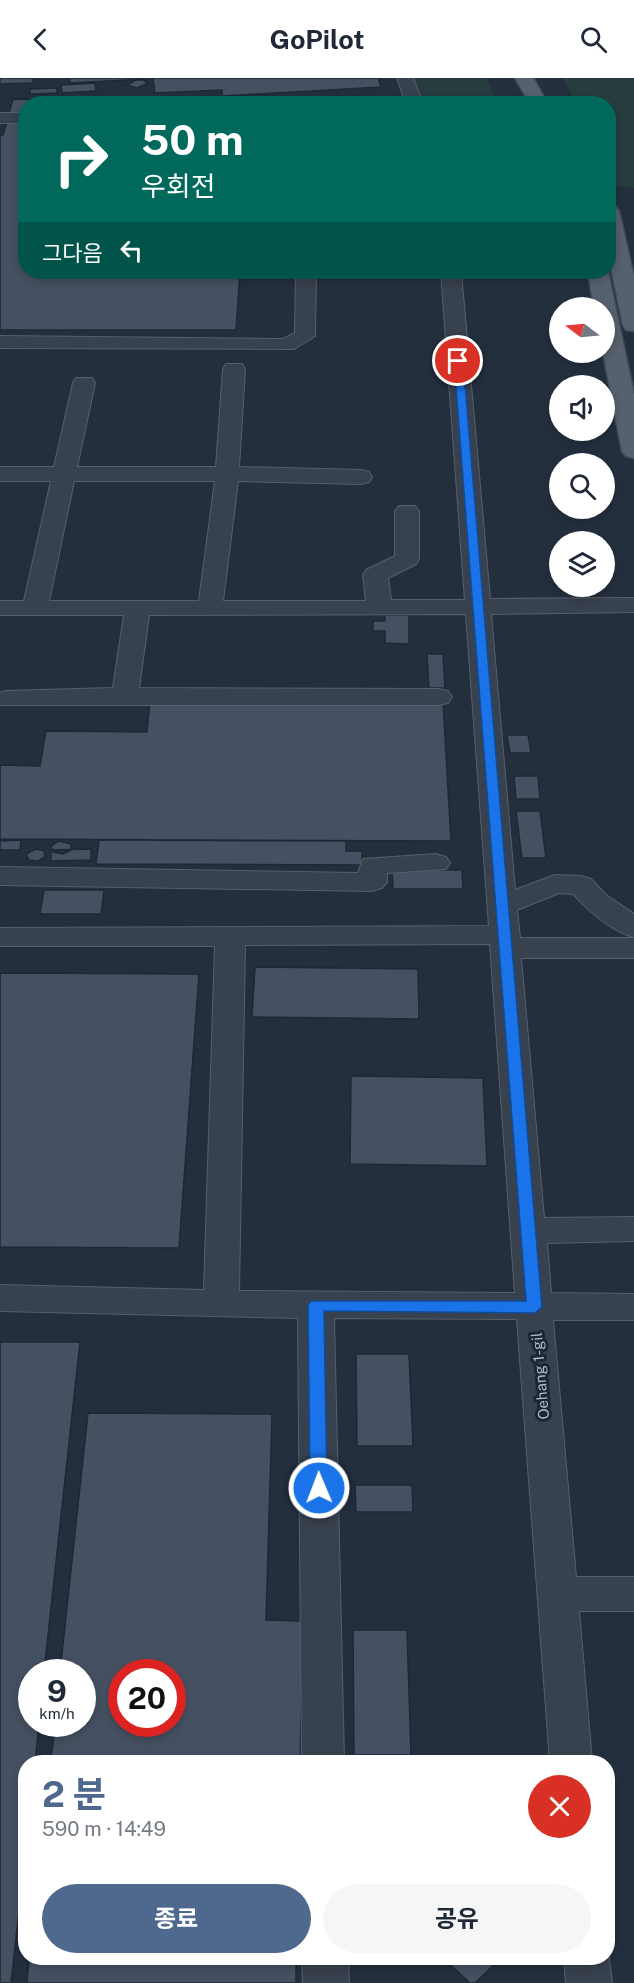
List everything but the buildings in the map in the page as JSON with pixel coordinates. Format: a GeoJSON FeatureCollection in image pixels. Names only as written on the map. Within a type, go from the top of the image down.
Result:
{"type":"FeatureCollection","features":[{"type":"Feature","properties":{"kind":"main road"},"geometry":{"type":"LineString","coordinates":[[524,78],[534,96]]}},
{"type":"Feature","properties":{"kind":"main road"},"geometry":{"type":"LineString","coordinates":[[616,230],[627,259],[634,325]]}},
{"type":"Feature","properties":{"kind":"main road"},"geometry":{"type":"LineString","coordinates":[[599,279],[634,451]]}},
{"type":"Feature","properties":{"kind":"lane"},"geometry":{"type":"LineString","coordinates":[[405,78],[412,96]]}},
{"type":"Feature","properties":{"kind":"lane"},"geometry":{"type":"LineString","coordinates":[[0,118],[18,118]]}},
{"type":"Feature","properties":{"kind":"lane"},"geometry":{"type":"LineString","coordinates":[[0,342],[287,345],[304,336],[306,279]]}},
{"type":"Feature","properties":{"kind":"lane","name":"Oehang 1-gil"},"geometry":{"type":"LineString","coordinates":[[452,279],[570,1755]]}},
{"type":"Feature","properties":{"kind":"lane"},"geometry":{"type":"LineString","coordinates":[[210,608],[227,474],[234,369]]}},
{"type":"Feature","properties":{"kind":"lane"},"geometry":{"type":"LineString","coordinates":[[35,608],[84,383]]}},
{"type":"Feature","properties":{"kind":"lane"},"geometry":{"type":"LineString","coordinates":[[0,474],[227,474],[361,477]]}},
{"type":"Feature","properties":{"kind":"lane"},"geometry":{"type":"LineString","coordinates":[[380,608],[375,575],[407,559],[407,511]]}},
{"type":"Feature","properties":{"kind":"lane"},"geometry":{"type":"LineString","coordinates":[[0,608],[380,608],[634,604]]}},
{"type":"Feature","properties":{"kind":"lane"},"geometry":{"type":"LineString","coordinates":[[125,696],[138,607]]}},
{"type":"Feature","properties":{"kind":"lane"},"geometry":{"type":"LineString","coordinates":[[6,699],[125,696],[439,697]]}},
{"type":"Feature","properties":{"kind":"lane"},"geometry":{"type":"LineString","coordinates":[[0,876],[372,882],[373,865],[436,863]]}},
{"type":"Feature","properties":{"kind":"lane"},"geometry":{"type":"LineString","coordinates":[[504,930],[555,884],[581,885],[596,901],[634,928]]}},
{"type":"Feature","properties":{"kind":"lane"},"geometry":{"type":"LineString","coordinates":[[0,937],[230,936],[504,930],[634,948]]}},
{"type":"Feature","properties":{"kind":"lane"},"geometry":{"type":"LineString","coordinates":[[221,1304],[230,936]]}},
{"type":"Feature","properties":{"kind":"lane"},"geometry":{"type":"LineString","coordinates":[[528,1230],[634,1229]]}},
{"type":"Feature","properties":{"kind":"lane"},"geometry":{"type":"LineString","coordinates":[[0,1298],[221,1304],[634,1306]]}},
{"type":"Feature","properties":{"kind":"lane"},"geometry":{"type":"LineString","coordinates":[[316,1305],[322,1755]]}},
{"type":"Feature","properties":{"kind":"lane"},"geometry":{"type":"LineString","coordinates":[[558,1594],[634,1594]]}},
{"type":"Feature","properties":{"kind":"lane"},"geometry":{"type":"LineString","coordinates":[[325,1965],[326,1983]]}},
{"type":"Feature","properties":{"kind":"lane"},"geometry":{"type":"LineString","coordinates":[[588,1965],[589,1983]]}},
{"type":"Feature","properties":{"kind":"green space"},"geometry":{"type":"Polygon","coordinates":[[[407,78],[487,78],[494,96],[413,96],[407,78]]]}},
{"type":"Feature","properties":{"kind":"green space"},"geometry":{"type":"Polygon","coordinates":[[[563,78],[634,78],[634,188],[616,186],[616,96],[572,96],[563,78]]]}},
{"type":"Feature","properties":{"kind":"route"},"geometry":{"type":"LineString","coordinates":[[319,1488],[316,1305],[535,1307],[458,361]]}}]}
